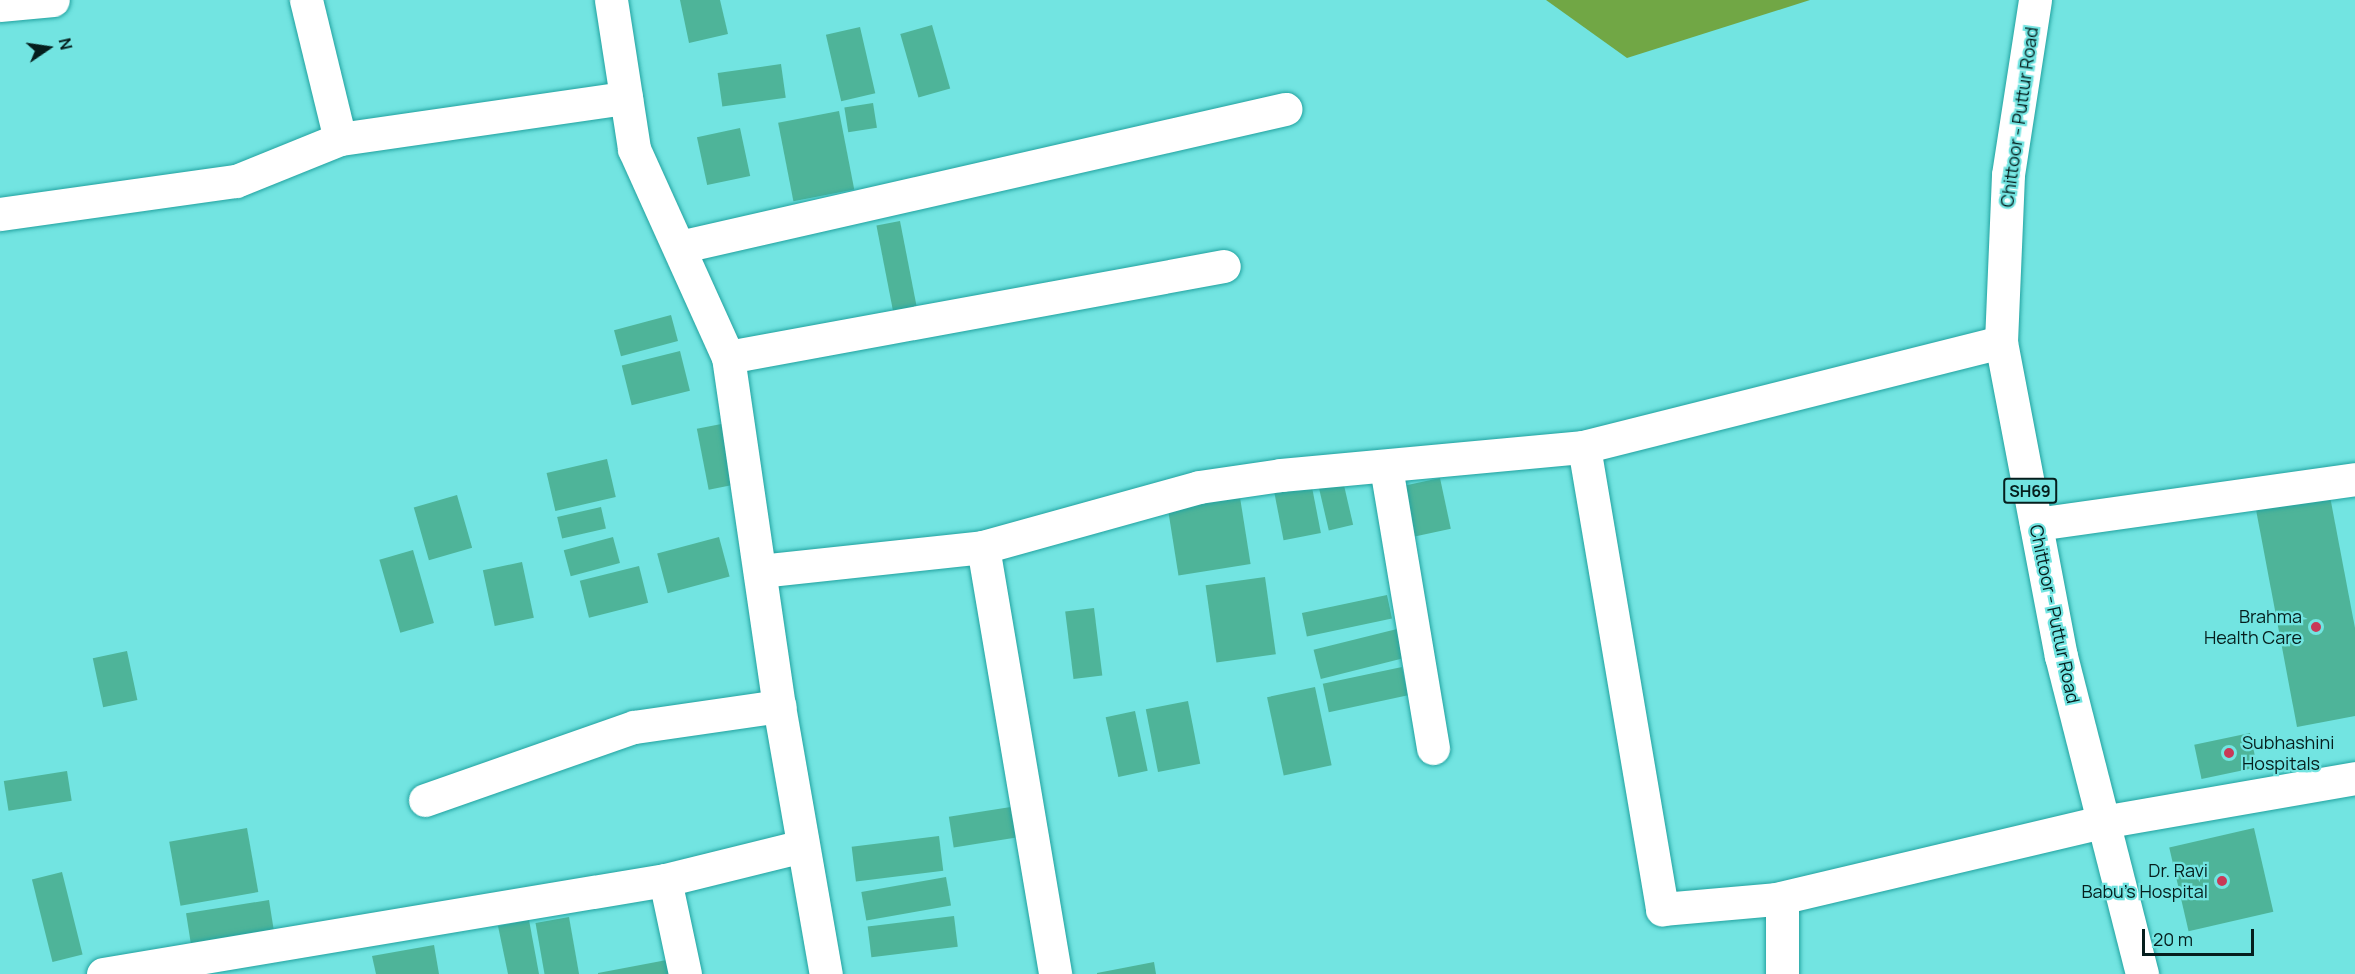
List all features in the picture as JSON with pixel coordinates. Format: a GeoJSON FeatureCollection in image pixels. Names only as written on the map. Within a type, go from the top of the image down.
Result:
{"type":"FeatureCollection","features":[{"type":"Feature","properties":{"kind":"street"},"geometry":{"type":"LineString","coordinates":[[0,5],[52,0]]}},
{"type":"Feature","properties":{"kind":"street"},"geometry":{"type":"LineString","coordinates":[[306,0],[340,139]]}},
{"type":"Feature","properties":{"kind":"street"},"geometry":{"type":"LineString","coordinates":[[611,0],[634,149],[728,357],[801,846],[826,974]]}},
{"type":"Feature","properties":{"kind":"street","name":"Chittoor - Puttur Road"},"geometry":{"type":"LineString","coordinates":[[2035,0],[2008,175],[2001,342],[2061,656],[2142,974]]}},
{"type":"Feature","properties":{"kind":"street"},"geometry":{"type":"LineString","coordinates":[[0,214],[236,181],[340,139],[626,98]]}},
{"type":"Feature","properties":{"kind":"street"},"geometry":{"type":"LineString","coordinates":[[679,247],[1285,109]]}},
{"type":"Feature","properties":{"kind":"street"},"geometry":{"type":"LineString","coordinates":[[728,357],[1224,266]]}},
{"type":"Feature","properties":{"kind":"street"},"geometry":{"type":"LineString","coordinates":[[760,571],[983,547],[1200,487],[1281,475],[1584,447],[2001,342]]}},
{"type":"Feature","properties":{"kind":"street"},"geometry":{"type":"LineString","coordinates":[[1584,447],[1662,909],[1782,898],[2103,822],[2355,778]]}},
{"type":"Feature","properties":{"kind":"street"},"geometry":{"type":"LineString","coordinates":[[1386,467],[1433,748]]}},
{"type":"Feature","properties":{"kind":"street"},"geometry":{"type":"LineString","coordinates":[[2036,524],[2355,479]]}},
{"type":"Feature","properties":{"kind":"street"},"geometry":{"type":"LineString","coordinates":[[983,547],[1055,974]]}},
{"type":"Feature","properties":{"kind":"street"},"geometry":{"type":"LineString","coordinates":[[425,800],[634,727],[779,706]]}},
{"type":"Feature","properties":{"kind":"street"},"geometry":{"type":"LineString","coordinates":[[103,974],[665,880],[801,846]]}},
{"type":"Feature","properties":{"kind":"street"},"geometry":{"type":"LineString","coordinates":[[665,880],[685,974]]}},
{"type":"Feature","properties":{"kind":"street"},"geometry":{"type":"LineString","coordinates":[[1782,898],[1782,974]]}},
{"type":"Feature","properties":{"kind":"shaded area"},"geometry":{"type":"Polygon","coordinates":[[[1546,0],[1810,0],[1627,58],[1546,0]]]}},
{"type":"Feature","properties":{"kind":"building"},"geometry":{"type":"Polygon","coordinates":[[[680,0],[720,0],[728,34],[689,43],[680,0]]]}},
{"type":"Feature","properties":{"kind":"building"},"geometry":{"type":"Polygon","coordinates":[[[932,25],[950,88],[918,98],[900,34],[932,25]]]}},
{"type":"Feature","properties":{"kind":"building"},"geometry":{"type":"Polygon","coordinates":[[[860,27],[875,93],[841,101],[826,35],[860,27]]]}},
{"type":"Feature","properties":{"kind":"building"},"geometry":{"type":"Polygon","coordinates":[[[781,64],[786,98],[722,107],[718,73],[781,64]]]}},
{"type":"Feature","properties":{"kind":"building"},"geometry":{"type":"Polygon","coordinates":[[[873,103],[877,128],[848,132],[844,108],[873,103]]]}},
{"type":"Feature","properties":{"kind":"building"},"geometry":{"type":"Polygon","coordinates":[[[839,111],[854,190],[793,201],[778,123],[839,111]]]}},
{"type":"Feature","properties":{"kind":"building"},"geometry":{"type":"Polygon","coordinates":[[[740,128],[750,176],[707,185],[697,137],[740,128]]]}},
{"type":"Feature","properties":{"kind":"building"},"geometry":{"type":"Polygon","coordinates":[[[900,221],[917,308],[893,313],[876,226],[900,221]]]}},
{"type":"Feature","properties":{"kind":"building"},"geometry":{"type":"Polygon","coordinates":[[[671,315],[678,341],[621,356],[614,330],[671,315]]]}},
{"type":"Feature","properties":{"kind":"building"},"geometry":{"type":"Polygon","coordinates":[[[680,351],[690,391],[632,405],[622,366],[680,351]]]}},
{"type":"Feature","properties":{"kind":"building"},"geometry":{"type":"Polygon","coordinates":[[[742,420],[754,481],[709,490],[697,429],[742,420]]]}},
{"type":"Feature","properties":{"kind":"building"},"geometry":{"type":"Polygon","coordinates":[[[607,459],[616,497],[555,511],[547,473],[607,459]]]}},
{"type":"Feature","properties":{"kind":"building"},"geometry":{"type":"Polygon","coordinates":[[[1310,477],[1321,533],[1284,540],[1273,484],[1310,477]]]}},
{"type":"Feature","properties":{"kind":"building"},"geometry":{"type":"Polygon","coordinates":[[[1440,478],[1451,529],[1414,537],[1403,486],[1440,478]]]}},
{"type":"Feature","properties":{"kind":"building"},"geometry":{"type":"Polygon","coordinates":[[[1343,481],[1353,525],[1329,530],[1319,487],[1343,481]]]}},
{"type":"Feature","properties":{"kind":"building"},"geometry":{"type":"Polygon","coordinates":[[[2328,486],[2355,628],[2355,716],[2297,727],[2254,499],[2328,486]]]}},
{"type":"Feature","properties":{"kind":"building"},"geometry":{"type":"Polygon","coordinates":[[[1239,491],[1251,564],[1178,576],[1167,502],[1239,491]]]}},
{"type":"Feature","properties":{"kind":"building"},"geometry":{"type":"Polygon","coordinates":[[[457,495],[472,548],[429,560],[414,507],[457,495]]]}},
{"type":"Feature","properties":{"kind":"building"},"geometry":{"type":"Polygon","coordinates":[[[601,507],[606,528],[562,539],[557,517],[601,507]]]}},
{"type":"Feature","properties":{"kind":"building"},"geometry":{"type":"Polygon","coordinates":[[[613,537],[620,563],[571,576],[564,550],[613,537]]]}},
{"type":"Feature","properties":{"kind":"building"},"geometry":{"type":"Polygon","coordinates":[[[719,537],[730,577],[668,593],[657,554],[719,537]]]}},
{"type":"Feature","properties":{"kind":"building"},"geometry":{"type":"Polygon","coordinates":[[[413,550],[434,623],[400,633],[379,560],[413,550]]]}},
{"type":"Feature","properties":{"kind":"building"},"geometry":{"type":"Polygon","coordinates":[[[522,562],[534,618],[495,626],[483,570],[522,562]]]}},
{"type":"Feature","properties":{"kind":"building"},"geometry":{"type":"Polygon","coordinates":[[[639,566],[648,603],[589,618],[580,581],[639,566]]]}},
{"type":"Feature","properties":{"kind":"building"},"geometry":{"type":"Polygon","coordinates":[[[1265,577],[1276,654],[1216,663],[1206,585],[1265,577]]]}},
{"type":"Feature","properties":{"kind":"building"},"geometry":{"type":"Polygon","coordinates":[[[1387,595],[1392,618],[1307,637],[1302,613],[1387,595]]]}},
{"type":"Feature","properties":{"kind":"building"},"geometry":{"type":"Polygon","coordinates":[[[1094,608],[1102,675],[1074,679],[1065,612],[1094,608]]]}},
{"type":"Feature","properties":{"kind":"building"},"geometry":{"type":"Polygon","coordinates":[[[1397,629],[1404,658],[1321,679],[1314,650],[1397,629]]]}},
{"type":"Feature","properties":{"kind":"building"},"geometry":{"type":"Polygon","coordinates":[[[127,651],[137,700],[103,707],[93,658],[127,651]]]}},
{"type":"Feature","properties":{"kind":"building"},"geometry":{"type":"Polygon","coordinates":[[[1402,667],[1408,695],[1329,712],[1323,684],[1402,667]]]}},
{"type":"Feature","properties":{"kind":"building"},"geometry":{"type":"Polygon","coordinates":[[[1315,687],[1332,765],[1284,775],[1267,697],[1315,687]]]}},
{"type":"Feature","properties":{"kind":"building"},"geometry":{"type":"Polygon","coordinates":[[[1188,701],[1200,764],[1158,772],[1146,709],[1188,701]]]}},
{"type":"Feature","properties":{"kind":"building"},"geometry":{"type":"Polygon","coordinates":[[[1135,711],[1148,771],[1118,777],[1106,717],[1135,711]]]}},
{"type":"Feature","properties":{"kind":"building"},"geometry":{"type":"Polygon","coordinates":[[[2250,733],[2257,767],[2202,779],[2194,745],[2250,733]]]}},
{"type":"Feature","properties":{"kind":"building"},"geometry":{"type":"Polygon","coordinates":[[[67,771],[72,801],[8,811],[4,781],[67,771]]]}},
{"type":"Feature","properties":{"kind":"building"},"geometry":{"type":"Polygon","coordinates":[[[1017,806],[1022,837],[954,847],[949,817],[1017,806]]]}},
{"type":"Feature","properties":{"kind":"building"},"geometry":{"type":"Polygon","coordinates":[[[247,828],[258,892],[180,906],[169,842],[247,828]]]}},
{"type":"Feature","properties":{"kind":"building"},"geometry":{"type":"Polygon","coordinates":[[[2254,828],[2273,912],[2189,931],[2169,848],[2254,828]]]}},
{"type":"Feature","properties":{"kind":"building"},"geometry":{"type":"Polygon","coordinates":[[[939,836],[943,871],[856,881],[852,847],[939,836]]]}},
{"type":"Feature","properties":{"kind":"building"},"geometry":{"type":"Polygon","coordinates":[[[62,872],[83,954],[52,962],[32,879],[62,872]]]}},
{"type":"Feature","properties":{"kind":"building"},"geometry":{"type":"Polygon","coordinates":[[[946,877],[951,906],[866,920],[861,892],[946,877]]]}},
{"type":"Feature","properties":{"kind":"building"},"geometry":{"type":"Polygon","coordinates":[[[269,900],[276,945],[193,959],[186,913],[269,900]]]}},
{"type":"Feature","properties":{"kind":"building"},"geometry":{"type":"Polygon","coordinates":[[[954,916],[958,947],[871,957],[868,927],[954,916]]]}},
{"type":"Feature","properties":{"kind":"building"},"geometry":{"type":"Polygon","coordinates":[[[569,917],[579,974],[545,974],[536,923],[569,917]]]}},
{"type":"Feature","properties":{"kind":"building"},"geometry":{"type":"Polygon","coordinates":[[[529,920],[539,974],[508,974],[498,926],[529,920]]]}},
{"type":"Feature","properties":{"kind":"building"},"geometry":{"type":"Polygon","coordinates":[[[434,945],[439,974],[376,974],[372,956],[434,945]]]}},
{"type":"Feature","properties":{"kind":"building"},"geometry":{"type":"Polygon","coordinates":[[[672,959],[675,974],[598,974],[598,973],[672,959]]]}},
{"type":"Feature","properties":{"kind":"building"},"geometry":{"type":"Polygon","coordinates":[[[1154,962],[1156,974],[1097,974],[1097,973],[1154,962]]]}},
{"type":"Feature","properties":{"kind":"place","name":"Brahma Health Care"},"geometry":{"type":"Point","coordinates":[2316,627]}},
{"type":"Feature","properties":{"kind":"place","name":"Subhashini Hospitals"},"geometry":{"type":"Point","coordinates":[2229,753]}},
{"type":"Feature","properties":{"kind":"place","name":"Dr. Ravi Babu's Hospital"},"geometry":{"type":"Point","coordinates":[2222,881]}}]}
